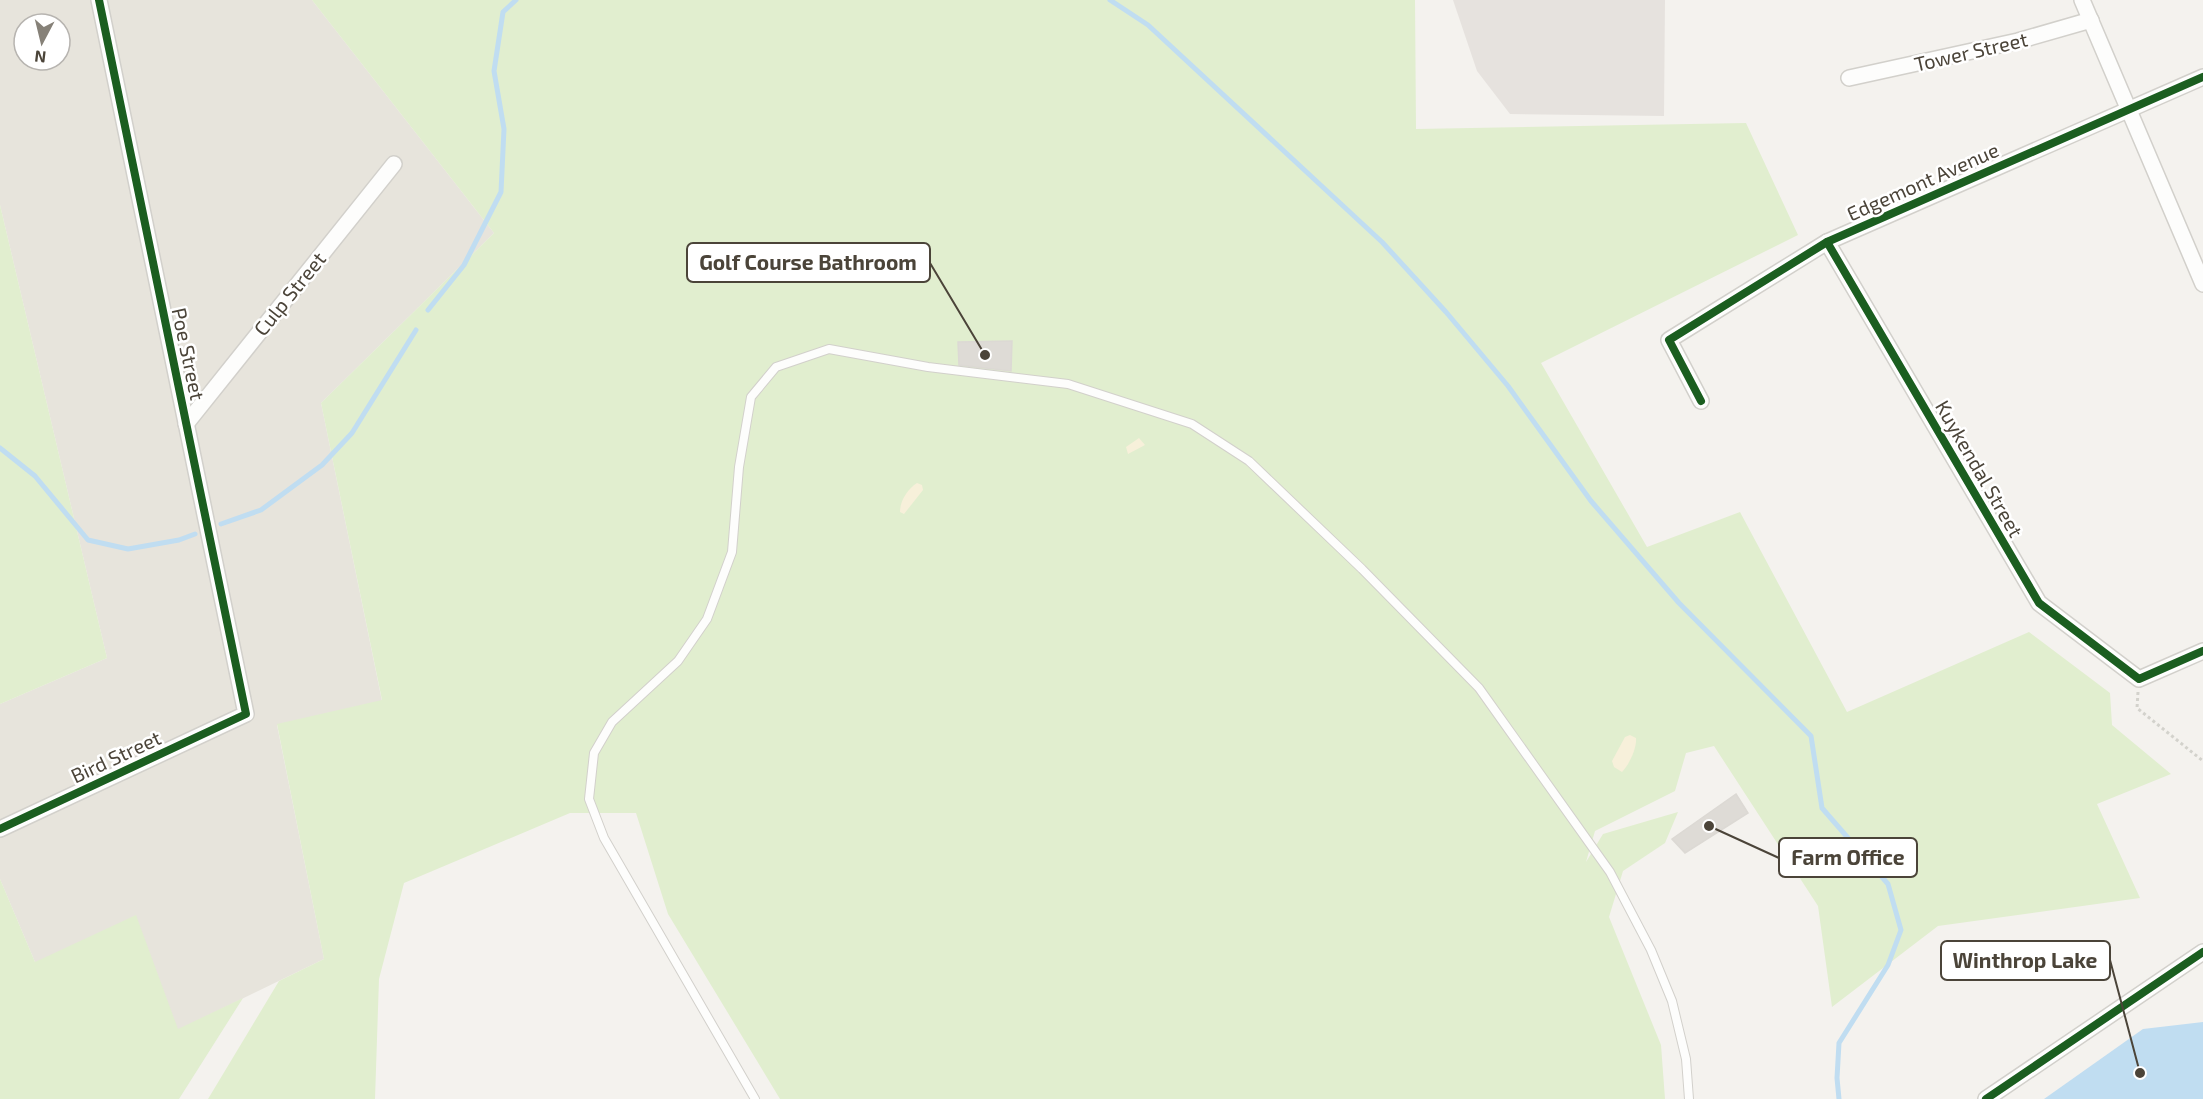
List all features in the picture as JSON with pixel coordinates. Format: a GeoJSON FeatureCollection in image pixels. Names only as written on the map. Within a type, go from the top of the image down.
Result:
{"type":"FeatureCollection","features":[{"type":"Feature","properties":{"kind":"street","name":"Poe Street"},"geometry":{"type":"LineString","coordinates":[[99,0],[246,714]]}},
{"type":"Feature","properties":{"kind":"street"},"geometry":{"type":"LineString","coordinates":[[2082,0],[2203,284]]}},
{"type":"Feature","properties":{"kind":"street","name":"Tower Street"},"geometry":{"type":"LineString","coordinates":[[1849,78],[2018,41],[2091,20]]}},
{"type":"Feature","properties":{"kind":"street","name":"Edgemont Avenue"},"geometry":{"type":"LineString","coordinates":[[1701,401],[1669,340],[1827,242],[2203,77]]}},
{"type":"Feature","properties":{"kind":"street","name":"Culp Street"},"geometry":{"type":"LineString","coordinates":[[186,424],[394,164]]}},
{"type":"Feature","properties":{"kind":"street","name":"Kuykendal Street"},"geometry":{"type":"LineString","coordinates":[[1827,242],[2039,603],[2139,679]]}},
{"type":"Feature","properties":{"kind":"street"},"geometry":{"type":"LineString","coordinates":[[2139,679],[2203,651]]}},
{"type":"Feature","properties":{"kind":"street","name":"Bird Street"},"geometry":{"type":"LineString","coordinates":[[0,829],[246,714]]}},
{"type":"Feature","properties":{"kind":"street"},"geometry":{"type":"LineString","coordinates":[[1986,1099],[2203,952]]}},
{"type":"Feature","properties":{"kind":"lane"},"geometry":{"type":"LineString","coordinates":[[755,1099],[604,838],[589,799],[594,753],[612,722],[678,661],[707,619],[732,552],[739,467],[751,397],[776,367],[829,350],[928,367],[1068,384],[1192,424],[1249,461],[1362,569],[1479,688],[1569,812],[1610,872],[1650,950],[1672,1001],[1686,1059],[1689,1099]]}},
{"type":"Feature","properties":{"kind":"path"},"geometry":{"type":"LineString","coordinates":[[2139,679],[2137,708],[2203,761]]}},
{"type":"Feature","properties":{"kind":"shaded area"},"geometry":{"type":"Polygon","coordinates":[[[0,0],[312,0],[494,233],[321,403],[382,701],[277,725],[324,959],[178,1030],[35,962],[0,879],[0,704],[107,658],[0,205],[0,0]]]}},
{"type":"Feature","properties":{"kind":"shaded area"},"geometry":{"type":"Polygon","coordinates":[[[1453,0],[1665,0],[1664,116],[1510,114],[1477,71],[1453,0]]]}},
{"type":"Feature","properties":{"kind":"green space"},"geometry":{"type":"Polygon","coordinates":[[[312,0],[1415,0],[1416,129],[1746,123],[1798,235],[1541,363],[1647,547],[1740,512],[1847,712],[2029,632],[2110,693],[2112,725],[2171,774],[2097,804],[2140,898],[1938,926],[1832,1007],[1818,906],[1714,746],[1686,753],[1675,791],[1595,831],[1586,862],[1603,834],[1678,812],[1665,843],[1623,871],[1609,917],[1661,1045],[1665,1099],[780,1099],[668,914],[636,813],[570,813],[404,883],[379,979],[375,1099],[208,1099],[279,981],[324,959],[277,724],[382,700],[321,403],[494,233],[312,0]]]}},
{"type":"Feature","properties":{"kind":"green space"},"geometry":{"type":"Polygon","coordinates":[[[0,205],[107,658],[0,704],[0,205]]]}},
{"type":"Feature","properties":{"kind":"green space"},"geometry":{"type":"Polygon","coordinates":[[[0,879],[35,962],[136,915],[178,1029],[243,998],[179,1099],[0,1099],[0,879]]]}},
{"type":"Feature","properties":{"kind":"sand"},"geometry":{"type":"Polygon","coordinates":[[[1139,438],[1145,445],[1128,454],[1126,447],[1139,438]]]}},
{"type":"Feature","properties":{"kind":"sand"},"geometry":{"type":"Polygon","coordinates":[[[917,483],[922,485],[923,490],[904,514],[900,512],[903,499],[917,483]]]}},
{"type":"Feature","properties":{"kind":"sand"},"geometry":{"type":"Polygon","coordinates":[[[1630,735],[1636,738],[1635,747],[1630,761],[1622,772],[1614,767],[1612,761],[1625,737],[1630,735]]]}},
{"type":"Feature","properties":{"kind":"water"},"geometry":{"type":"Polygon","coordinates":[[[2203,1022],[2203,1099],[2044,1099],[2143,1029],[2203,1022]]]}},
{"type":"Feature","properties":{"kind":"building"},"geometry":{"type":"Polygon","coordinates":[[[1012,341],[1011,371],[959,365],[958,342],[1012,341]]]}},
{"type":"Feature","properties":{"kind":"building"},"geometry":{"type":"Polygon","coordinates":[[[1736,794],[1748,813],[1685,853],[1672,839],[1736,794]]]}},
{"type":"Feature","properties":{"kind":"waterway"},"geometry":{"type":"LineString","coordinates":[[428,310],[464,265],[501,192],[504,129],[494,71],[503,12],[516,0]]}},
{"type":"Feature","properties":{"kind":"waterway"},"geometry":{"type":"LineString","coordinates":[[1110,0],[1148,25],[1382,242],[1446,312],[1508,386],[1591,501],[1679,603],[1811,736],[1822,808],[1888,884],[1901,930],[1888,965],[1839,1043],[1837,1078],[1839,1099]]}},
{"type":"Feature","properties":{"kind":"waterway"},"geometry":{"type":"LineString","coordinates":[[221,524],[261,510],[322,465],[352,433],[416,330]]}},
{"type":"Feature","properties":{"kind":"waterway"},"geometry":{"type":"LineString","coordinates":[[0,448],[35,476],[88,540],[128,549],[179,540],[195,534]]}},
{"type":"Feature","properties":{"kind":"cycle path"},"geometry":{"type":"LineString","coordinates":[[0,829],[246,714],[99,0]]}},
{"type":"Feature","properties":{"kind":"cycle path"},"geometry":{"type":"LineString","coordinates":[[1701,401],[1669,340],[1827,242],[2203,77]]}},
{"type":"Feature","properties":{"kind":"cycle path"},"geometry":{"type":"LineString","coordinates":[[1827,242],[2039,603],[2139,679],[2203,651]]}},
{"type":"Feature","properties":{"kind":"cycle path"},"geometry":{"type":"LineString","coordinates":[[1986,1099],[2203,952]]}},
{"type":"Feature","properties":{"kind":"place","name":"Golf Course Bathroom"},"geometry":{"type":"Point","coordinates":[985,355]}},
{"type":"Feature","properties":{"kind":"place","name":"Farm Office"},"geometry":{"type":"Point","coordinates":[1709,826]}},
{"type":"Feature","properties":{"kind":"place","name":"Winthrop Lake"},"geometry":{"type":"Point","coordinates":[2140,1073]}}]}
